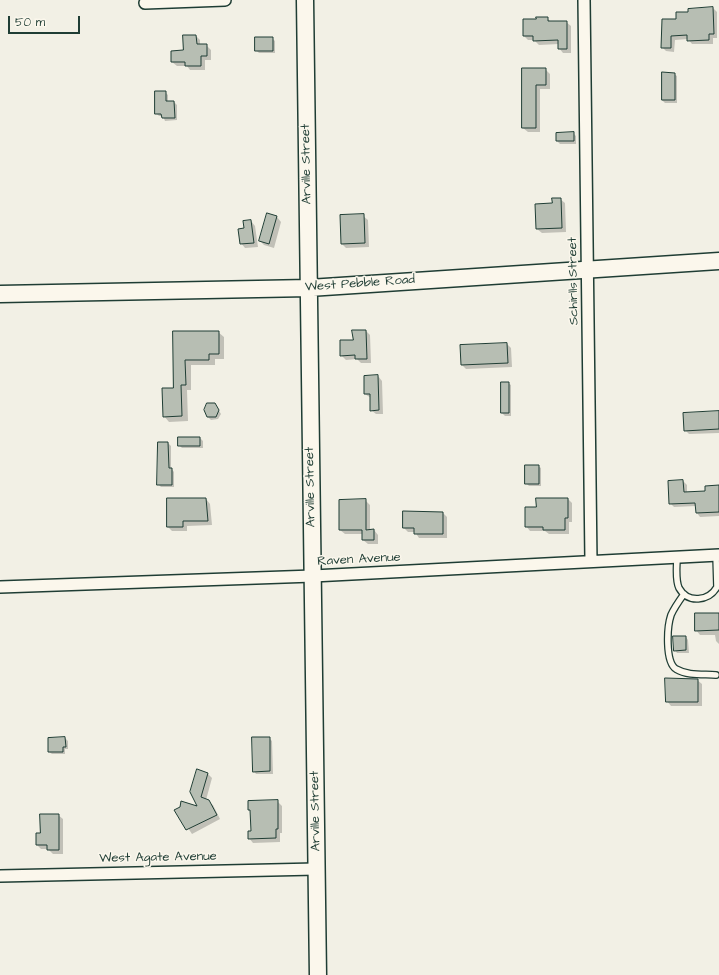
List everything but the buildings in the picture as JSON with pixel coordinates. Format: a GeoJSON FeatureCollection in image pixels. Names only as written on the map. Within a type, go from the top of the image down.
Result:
{"type":"FeatureCollection","features":[{"type":"Feature","properties":{"kind":"street"},"geometry":{"type":"LineString","coordinates":[[145,3],[225,0]]}},
{"type":"Feature","properties":{"kind":"street","name":"Arville Street"},"geometry":{"type":"LineString","coordinates":[[305,0],[318,975]]}},
{"type":"Feature","properties":{"kind":"street","name":"Schirlls Street"},"geometry":{"type":"LineString","coordinates":[[584,0],[590,561]]}},
{"type":"Feature","properties":{"kind":"street","name":"West Pebble Road"},"geometry":{"type":"LineString","coordinates":[[0,294],[309,288],[719,261]]}},
{"type":"Feature","properties":{"kind":"street","name":"Raven Avenue"},"geometry":{"type":"LineString","coordinates":[[0,587],[312,576],[718,555]]}},
{"type":"Feature","properties":{"kind":"street","name":"West Agate Avenue"},"geometry":{"type":"LineString","coordinates":[[0,876],[316,869]]}},
{"type":"Feature","properties":{"kind":"lane"},"geometry":{"type":"LineString","coordinates":[[677,557],[678,584],[684,594],[695,599],[702,599],[714,592],[718,581],[718,555]]}},
{"type":"Feature","properties":{"kind":"lane"},"geometry":{"type":"LineString","coordinates":[[684,594],[675,607],[669,623],[669,660],[676,668],[685,672],[716,675]]}}]}
